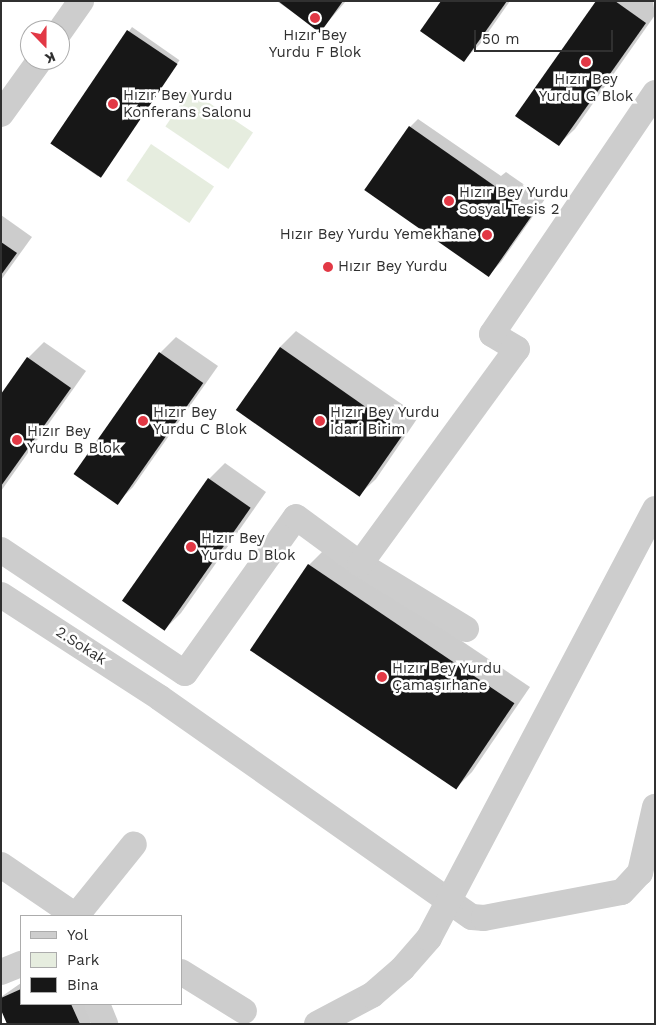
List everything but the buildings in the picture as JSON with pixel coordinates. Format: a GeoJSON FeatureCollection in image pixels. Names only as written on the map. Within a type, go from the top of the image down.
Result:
{"type":"FeatureCollection","features":[{"type":"Feature","properties":{"kind":"street"},"geometry":{"type":"LineString","coordinates":[[68,20],[81,1]]}},
{"type":"Feature","properties":{"kind":"street"},"geometry":{"type":"LineString","coordinates":[[1,114],[33,70]]}},
{"type":"Feature","properties":{"kind":"street"},"geometry":{"type":"LineString","coordinates":[[360,564],[517,349],[492,334],[655,93]]}},
{"type":"Feature","properties":{"kind":"street"},"geometry":{"type":"LineString","coordinates":[[317,1024],[372,995],[402,969],[429,938],[449,904],[655,509]]}},
{"type":"Feature","properties":{"kind":"street"},"geometry":{"type":"LineString","coordinates":[[1,550],[186,673],[296,517],[360,564],[466,629]]}},
{"type":"Feature","properties":{"kind":"street","name":"2.Sokak"},"geometry":{"type":"LineString","coordinates":[[1,595],[160,698],[467,915],[484,918],[622,892],[640,873],[655,808]]}},
{"type":"Feature","properties":{"kind":"street"},"geometry":{"type":"LineString","coordinates":[[77,915],[134,844]]}},
{"type":"Feature","properties":{"kind":"street"},"geometry":{"type":"LineString","coordinates":[[1,865],[75,915]]}},
{"type":"Feature","properties":{"kind":"street"},"geometry":{"type":"LineString","coordinates":[[1,972],[20,964]]}},
{"type":"Feature","properties":{"kind":"street"},"geometry":{"type":"LineString","coordinates":[[182,973],[244,1011]]}},
{"type":"Feature","properties":{"kind":"street"},"geometry":{"type":"LineString","coordinates":[[97,1005],[105,1024]]}},
{"type":"Feature","properties":{"kind":"green space"},"geometry":{"type":"Polygon","coordinates":[[[190,90],[253,132],[228,169],[165,126],[190,90]]]}},
{"type":"Feature","properties":{"kind":"green space"},"geometry":{"type":"Polygon","coordinates":[[[151,144],[214,186],[189,223],[126,180],[151,144]]]}},
{"type":"Feature","properties":{"kind":"place","name":"Hızır Bey Yurdu F Blok"},"geometry":{"type":"Point","coordinates":[315,18]}},
{"type":"Feature","properties":{"kind":"place","name":"Hızır Bey Yurdu G Blok"},"geometry":{"type":"Point","coordinates":[586,62]}},
{"type":"Feature","properties":{"kind":"place","name":"Hızır Bey Yurdu Konferans Salonu"},"geometry":{"type":"Point","coordinates":[113,104]}},
{"type":"Feature","properties":{"kind":"place","name":"Hızır Bey Yurdu Sosyal Tesis 2"},"geometry":{"type":"Point","coordinates":[449,201]}},
{"type":"Feature","properties":{"kind":"place","name":"Hızır Bey Yurdu Yemekhane"},"geometry":{"type":"Point","coordinates":[487,235]}},
{"type":"Feature","properties":{"kind":"place","name":"Hızır Bey Yurdu"},"geometry":{"type":"Point","coordinates":[328,267]}},
{"type":"Feature","properties":{"kind":"place","name":"Hızır Bey Yurdu C Blok"},"geometry":{"type":"Point","coordinates":[143,421]}},
{"type":"Feature","properties":{"kind":"place","name":"Hızır Bey Yurdu İdari Birim"},"geometry":{"type":"Point","coordinates":[320,421]}},
{"type":"Feature","properties":{"kind":"place","name":"Hızır Bey Yurdu B Blok"},"geometry":{"type":"Point","coordinates":[17,440]}},
{"type":"Feature","properties":{"kind":"place","name":"Hızır Bey Yurdu D Blok"},"geometry":{"type":"Point","coordinates":[191,547]}},
{"type":"Feature","properties":{"kind":"place","name":"Hızır Bey Yurdu Çamaşırhane"},"geometry":{"type":"Point","coordinates":[382,677]}}]}
